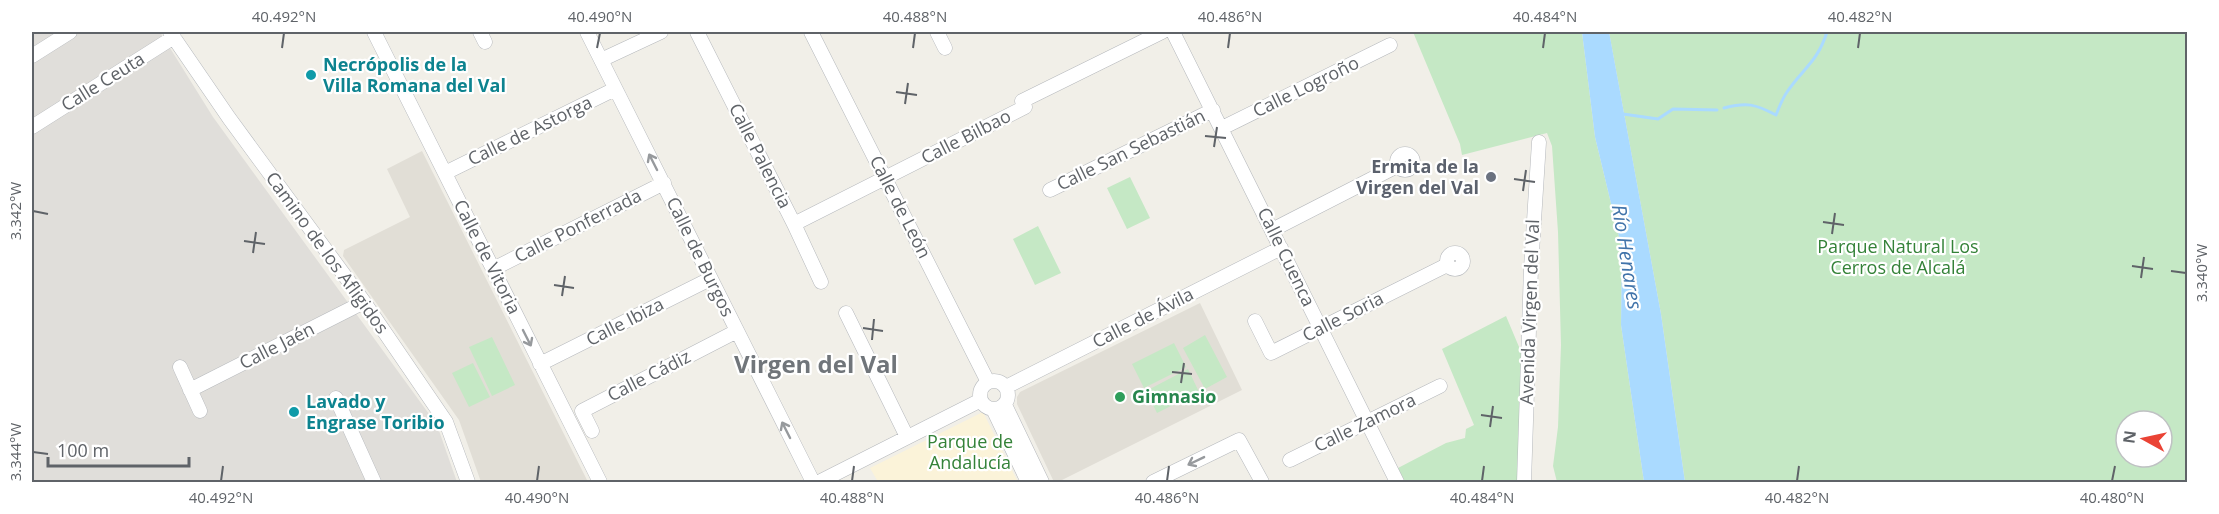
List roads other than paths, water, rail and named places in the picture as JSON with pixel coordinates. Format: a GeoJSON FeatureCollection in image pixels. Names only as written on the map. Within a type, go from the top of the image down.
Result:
{"type":"FeatureCollection","features":[{"type":"Feature","properties":{"kind":"street"},"geometry":{"type":"LineString","coordinates":[[32,56],[70,32]]}},
{"type":"Feature","properties":{"kind":"street","name":"Calle de Vitoria"},"geometry":{"type":"LineString","coordinates":[[374,32],[600,483]]}},
{"type":"Feature","properties":{"kind":"street","name":"Calle de Burgos"},"geometry":{"type":"LineString","coordinates":[[587,32],[813,483]]}},
{"type":"Feature","properties":{"kind":"street"},"geometry":{"type":"LineString","coordinates":[[602,60],[661,32]]}},
{"type":"Feature","properties":{"kind":"street","name":"Calle Palencia"},"geometry":{"type":"LineString","coordinates":[[697,32],[821,282]]}},
{"type":"Feature","properties":{"kind":"street","name":"Calle de León"},"geometry":{"type":"LineString","coordinates":[[811,32],[988,382]]}},
{"type":"Feature","properties":{"kind":"street"},"geometry":{"type":"LineString","coordinates":[[937,32],[945,48]]}},
{"type":"Feature","properties":{"kind":"street","name":"Calle Bilbao"},"geometry":{"type":"LineString","coordinates":[[794,224],[1025,106],[1022,101],[1162,32]]}},
{"type":"Feature","properties":{"kind":"street","name":"Calle Cuenca"},"geometry":{"type":"LineString","coordinates":[[1173,32],[1397,483]]}},
{"type":"Feature","properties":{"kind":"street","name":"Calle Ceuta"},"geometry":{"type":"LineString","coordinates":[[32,127],[172,34]]}},
{"type":"Feature","properties":{"kind":"street","name":"Camino de los Afligidos"},"geometry":{"type":"LineString","coordinates":[[172,34],[229,118],[364,302],[446,422],[468,483]]}},
{"type":"Feature","properties":{"kind":"street","name":"Calle Logroño"},"geometry":{"type":"LineString","coordinates":[[1222,128],[1390,45]]}},
{"type":"Feature","properties":{"kind":"street","name":"Calle de Astorga"},"geometry":{"type":"LineString","coordinates":[[445,173],[615,89]]}},
{"type":"Feature","properties":{"kind":"street","name":"Calle San Sebastián"},"geometry":{"type":"LineString","coordinates":[[1050,190],[1213,110]]}},
{"type":"Feature","properties":{"kind":"street","name":"Avenida Virgen del Val"},"geometry":{"type":"LineString","coordinates":[[1524,483],[1531,268],[1539,142]]}},
{"type":"Feature","properties":{"kind":"street"},"geometry":{"type":"LineString","coordinates":[[1272,230],[1397,166]]}},
{"type":"Feature","properties":{"kind":"street","name":"Calle Ponferrada"},"geometry":{"type":"LineString","coordinates":[[493,269],[664,183]]}},
{"type":"Feature","properties":{"kind":"street","name":"Calle de Ávila"},"geometry":{"type":"LineString","coordinates":[[1006,387],[1281,249]]}},
{"type":"Feature","properties":{"kind":"street","name":"Calle Soria"},"geometry":{"type":"LineString","coordinates":[[1255,321],[1271,353],[1447,265]]}},
{"type":"Feature","properties":{"kind":"street","name":"Calle Ibiza"},"geometry":{"type":"LineString","coordinates":[[540,364],[710,279]]}},
{"type":"Feature","properties":{"kind":"street","name":"Calle Jaén"},"geometry":{"type":"LineString","coordinates":[[190,390],[364,302]]}},
{"type":"Feature","properties":{"kind":"street"},"geometry":{"type":"LineString","coordinates":[[846,313],[907,437]]}},
{"type":"Feature","properties":{"kind":"street","name":"Calle Cádiz"},"geometry":{"type":"LineString","coordinates":[[592,431],[582,411],[736,331]]}},
{"type":"Feature","properties":{"kind":"street"},"geometry":{"type":"LineString","coordinates":[[180,367],[200,411]]}},
{"type":"Feature","properties":{"kind":"street"},"geometry":{"type":"LineString","coordinates":[[988,382],[998,382],[1006,387],[1008,396],[999,407],[985,406],[981,400],[982,389],[988,382]]}},
{"type":"Feature","properties":{"kind":"street","name":"Calle Zamora"},"geometry":{"type":"LineString","coordinates":[[1290,460],[1440,386]]}},
{"type":"Feature","properties":{"kind":"street"},"geometry":{"type":"LineString","coordinates":[[336,398],[374,483]]}},
{"type":"Feature","properties":{"kind":"street"},"geometry":{"type":"LineString","coordinates":[[819,483],[981,400]]}},
{"type":"Feature","properties":{"kind":"street"},"geometry":{"type":"LineString","coordinates":[[999,407],[1028,483]]}},
{"type":"Feature","properties":{"kind":"street"},"geometry":{"type":"LineString","coordinates":[[999,407],[1042,483]]}},
{"type":"Feature","properties":{"kind":"street"},"geometry":{"type":"LineString","coordinates":[[1153,483],[1239,440],[1262,483]]}},
{"type":"Feature","properties":{"kind":"water","name":"Río Henares"},"geometry":{"type":"Polygon","coordinates":[[[1582,32],[1609,32],[1661,314],[1685,482],[1644,482],[1621,325],[1622,249],[1595,137],[1582,32]]]}},
{"type":"Feature","properties":{"kind":"waterway"},"geometry":{"type":"LineString","coordinates":[[1724,108],[1751,105],[1776,115],[1787,92],[1819,51],[1827,32]]}},
{"type":"Feature","properties":{"kind":"waterway"},"geometry":{"type":"LineString","coordinates":[[1623,114],[1658,119],[1673,109],[1717,110]]}},
{"type":"Feature","properties":{"kind":"place","name":"Necrópolis de la Villa Romana del Val"},"geometry":{"type":"Point","coordinates":[311,75]}},
{"type":"Feature","properties":{"kind":"place","name":"Ermita de la Virgen del Val"},"geometry":{"type":"Point","coordinates":[1491,177]}},
{"type":"Feature","properties":{"kind":"place","name":"Gimnasio"},"geometry":{"type":"Point","coordinates":[1120,397]}},
{"type":"Feature","properties":{"kind":"place","name":"Lavado y Engrase Toribio"},"geometry":{"type":"Point","coordinates":[294,412]}},
{"type":"Feature","properties":{"kind":"district","name":"Virgen del Val"},"geometry":{"type":"Point","coordinates":[816,365]}},
{"type":"Feature","properties":{"kind":"park label","name":"Parque Natural Los Cerros de Alcalá"},"geometry":{"type":"Point","coordinates":[1898,257]}},
{"type":"Feature","properties":{"kind":"park label","name":"Parque de Andalucía"},"geometry":{"type":"Point","coordinates":[970,452]}}]}
